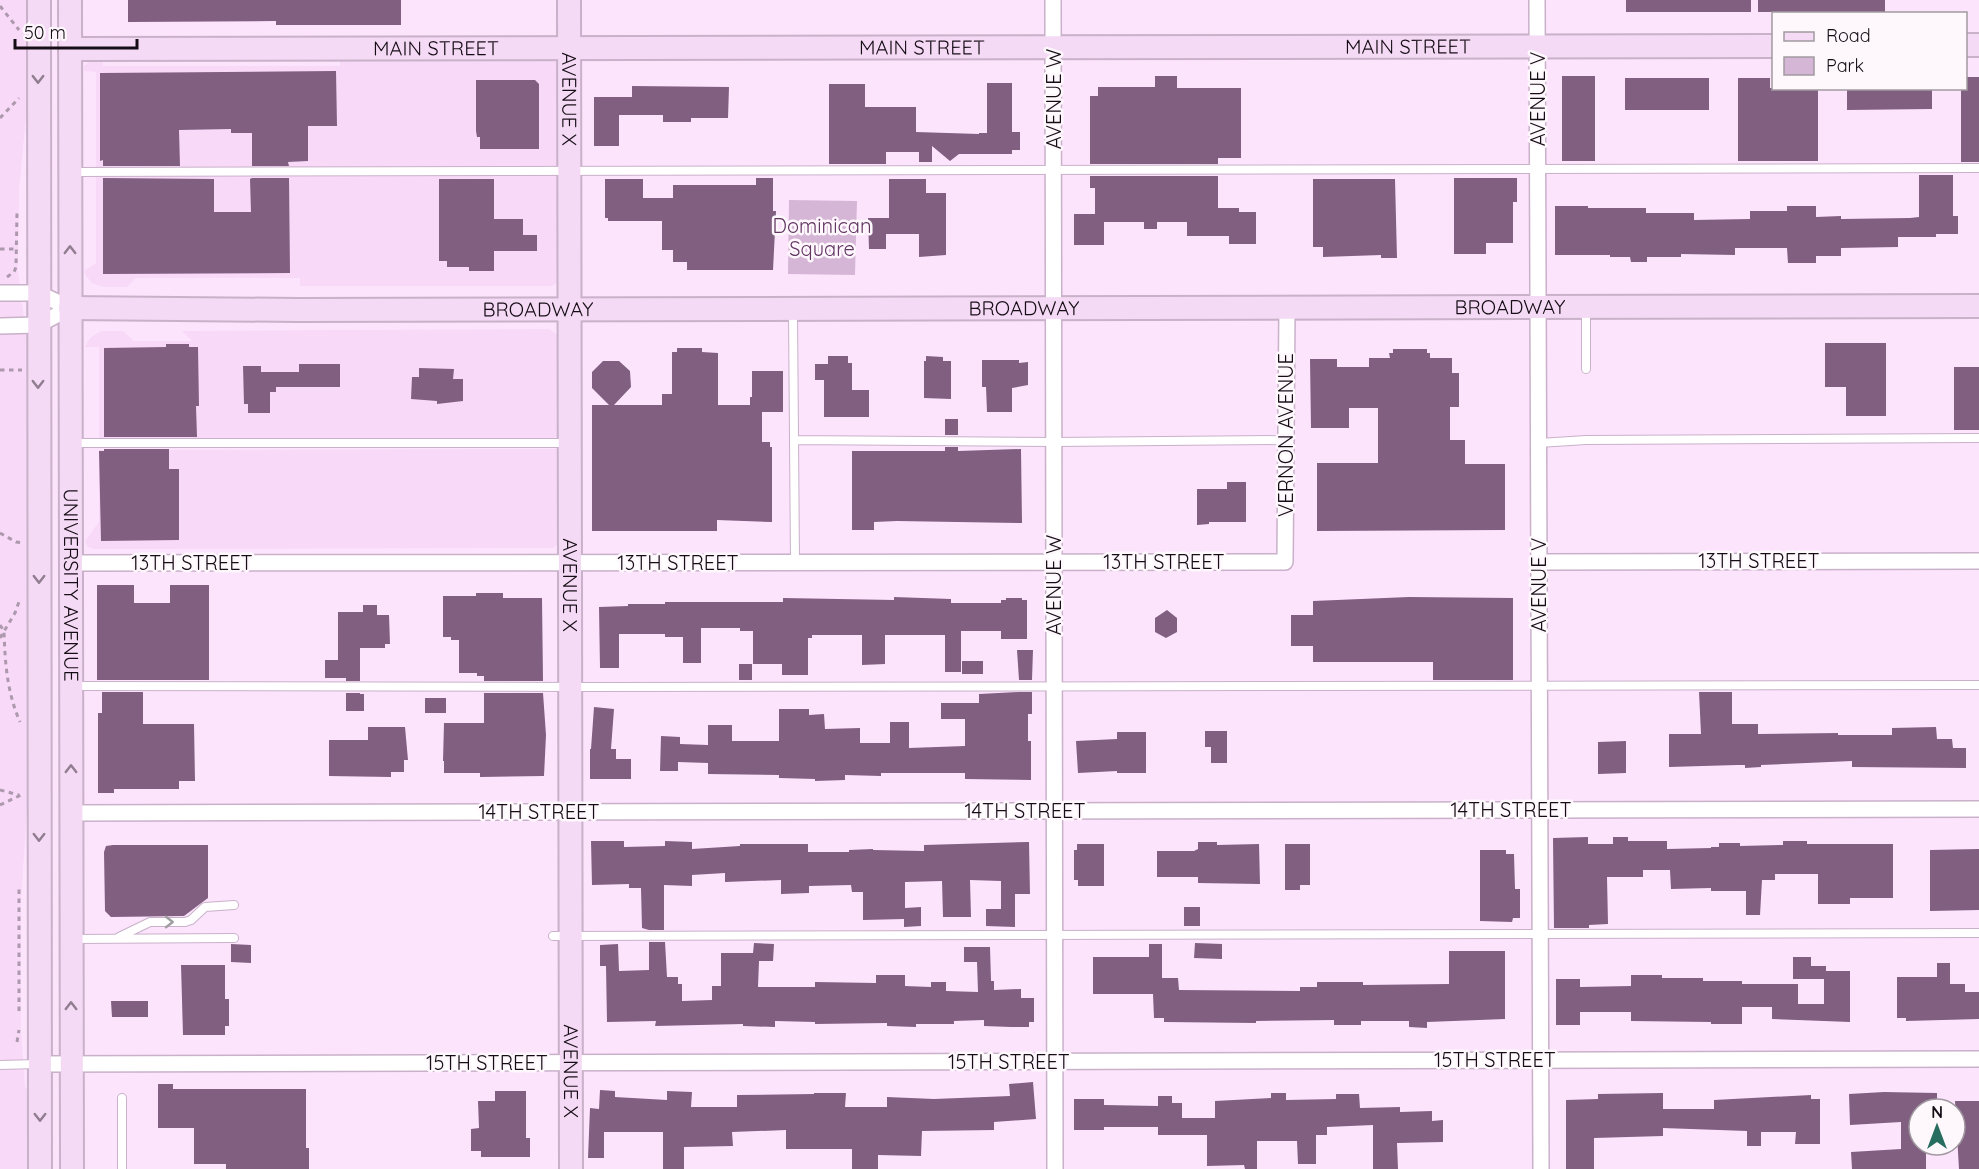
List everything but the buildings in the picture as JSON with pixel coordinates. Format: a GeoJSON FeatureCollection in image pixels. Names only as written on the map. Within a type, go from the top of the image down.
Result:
{"type":"FeatureCollection","features":[{"type":"Feature","properties":{"kind":"main road","name":"UNIVERSITY AVENUE"},"geometry":{"type":"LineString","coordinates":[[39,0],[40,1169]]}},
{"type":"Feature","properties":{"kind":"main road","name":"UNIVERSITY AVENUE"},"geometry":{"type":"LineString","coordinates":[[70,0],[70,1065],[72,1169]]}},
{"type":"Feature","properties":{"kind":"main road","name":"AVENUE X"},"geometry":{"type":"LineString","coordinates":[[569,0],[571,812],[562,936],[571,1063],[572,1169]]}},
{"type":"Feature","properties":{"kind":"main road","name":"MAIN STREET"},"geometry":{"type":"LineString","coordinates":[[70,49],[1772,46]]}},
{"type":"Feature","properties":{"kind":"main road","name":"BROADWAY"},"geometry":{"type":"LineString","coordinates":[[70,308],[1979,306]]}},
{"type":"Feature","properties":{"kind":"street","name":"AVENUE W"},"geometry":{"type":"LineString","coordinates":[[1053,0],[1055,1169]]}},
{"type":"Feature","properties":{"kind":"street","name":"AVENUE V"},"geometry":{"type":"LineString","coordinates":[[1537,0],[1541,1169]]}},
{"type":"Feature","properties":{"kind":"street","name":"BROADWAY"},"geometry":{"type":"LineString","coordinates":[[0,293],[38,292],[70,308]]}},
{"type":"Feature","properties":{"kind":"street","name":"VERNON AVENUE"},"geometry":{"type":"LineString","coordinates":[[1285,562],[1287,307]]}},
{"type":"Feature","properties":{"kind":"street","name":"BROADWAY"},"geometry":{"type":"LineString","coordinates":[[0,326],[38,325],[70,308]]}},
{"type":"Feature","properties":{"kind":"street","name":"13TH STREET"},"geometry":{"type":"LineString","coordinates":[[1539,562],[1979,561]]}},
{"type":"Feature","properties":{"kind":"street","name":"13TH STREET"},"geometry":{"type":"LineString","coordinates":[[71,563],[1285,562]]}},
{"type":"Feature","properties":{"kind":"street","name":"14TH STREET"},"geometry":{"type":"LineString","coordinates":[[71,813],[1979,809]]}},
{"type":"Feature","properties":{"kind":"street","name":"15TH STREET"},"geometry":{"type":"LineString","coordinates":[[40,1064],[1979,1059]]}},
{"type":"Feature","properties":{"kind":"lane"},"geometry":{"type":"LineString","coordinates":[[71,172],[1979,168]]}},
{"type":"Feature","properties":{"kind":"lane"},"geometry":{"type":"LineString","coordinates":[[1586,306],[1586,369]]}},
{"type":"Feature","properties":{"kind":"lane"},"geometry":{"type":"LineString","coordinates":[[793,308],[795,563]]}},
{"type":"Feature","properties":{"kind":"lane"},"geometry":{"type":"LineString","coordinates":[[1539,442],[1979,438]]}},
{"type":"Feature","properties":{"kind":"lane"},"geometry":{"type":"LineString","coordinates":[[795,440],[1054,442],[1286,440]]}},
{"type":"Feature","properties":{"kind":"lane"},"geometry":{"type":"LineString","coordinates":[[71,443],[570,443]]}},
{"type":"Feature","properties":{"kind":"lane"},"geometry":{"type":"LineString","coordinates":[[71,686],[1979,685]]}},
{"type":"Feature","properties":{"kind":"lane"},"geometry":{"type":"LineString","coordinates":[[115,939],[150,922],[185,922],[191,920],[205,907],[234,905]]}},
{"type":"Feature","properties":{"kind":"lane"},"geometry":{"type":"LineString","coordinates":[[562,936],[1979,933]]}},
{"type":"Feature","properties":{"kind":"lane"},"geometry":{"type":"LineString","coordinates":[[70,939],[234,938]]}},
{"type":"Feature","properties":{"kind":"lane"},"geometry":{"type":"LineString","coordinates":[[0,1065],[40,1064]]}},
{"type":"Feature","properties":{"kind":"lane"},"geometry":{"type":"LineString","coordinates":[[122,1098],[122,1169]]}},
{"type":"Feature","properties":{"kind":"path"},"geometry":{"type":"LineString","coordinates":[[0,6],[24,36]]}},
{"type":"Feature","properties":{"kind":"path"},"geometry":{"type":"LineString","coordinates":[[0,118],[24,93]]}},
{"type":"Feature","properties":{"kind":"path"},"geometry":{"type":"LineString","coordinates":[[0,279],[5,279],[14,272],[16,267],[16,213]]}},
{"type":"Feature","properties":{"kind":"path"},"geometry":{"type":"LineString","coordinates":[[0,249],[16,249]]}},
{"type":"Feature","properties":{"kind":"path"},"geometry":{"type":"LineString","coordinates":[[0,370],[25,370]]}},
{"type":"Feature","properties":{"kind":"path"},"geometry":{"type":"LineString","coordinates":[[0,533],[16,542],[24,543]]}},
{"type":"Feature","properties":{"kind":"path"},"geometry":{"type":"LineString","coordinates":[[0,625],[4,631],[11,703],[22,728]]}},
{"type":"Feature","properties":{"kind":"path"},"geometry":{"type":"LineString","coordinates":[[0,638],[4,631]]}},
{"type":"Feature","properties":{"kind":"path"},"geometry":{"type":"LineString","coordinates":[[0,790],[20,795]]}},
{"type":"Feature","properties":{"kind":"path"},"geometry":{"type":"LineString","coordinates":[[0,805],[27,793]]}},
{"type":"Feature","properties":{"kind":"shaded area"},"geometry":{"type":"Polygon","coordinates":[[[0,0],[27,0],[27,107],[19,190],[18,271],[28,349],[29,781],[21,900],[21,1031],[25,1087],[30,1092],[33,1169],[0,1169],[0,0]]]}},
{"type":"Feature","properties":{"kind":"shaded area"},"geometry":{"type":"Polygon","coordinates":[[[552,58],[558,63],[559,281],[552,286],[300,286],[300,278],[136,278],[127,287],[104,287],[92,283],[86,276],[84,271],[96,263],[96,72],[84,71],[84,66],[89,62],[103,60],[103,66],[340,66],[340,59],[552,58]]]}},
{"type":"Feature","properties":{"kind":"shaded area"},"geometry":{"type":"Polygon","coordinates":[[[549,329],[559,336],[561,435],[550,439],[99,440],[99,347],[85,347],[90,338],[101,331],[123,331],[134,341],[192,341],[182,331],[549,329]]]}},
{"type":"Feature","properties":{"kind":"shaded area"},"geometry":{"type":"Polygon","coordinates":[[[99,450],[560,450],[559,543],[553,548],[94,549],[88,547],[85,541],[99,522],[99,450]]]}},
{"type":"Feature","properties":{"kind":"green space","name":"Dominican Square"},"geometry":{"type":"Polygon","coordinates":[[[789,200],[857,201],[855,275],[788,274],[789,200]]]}}]}
